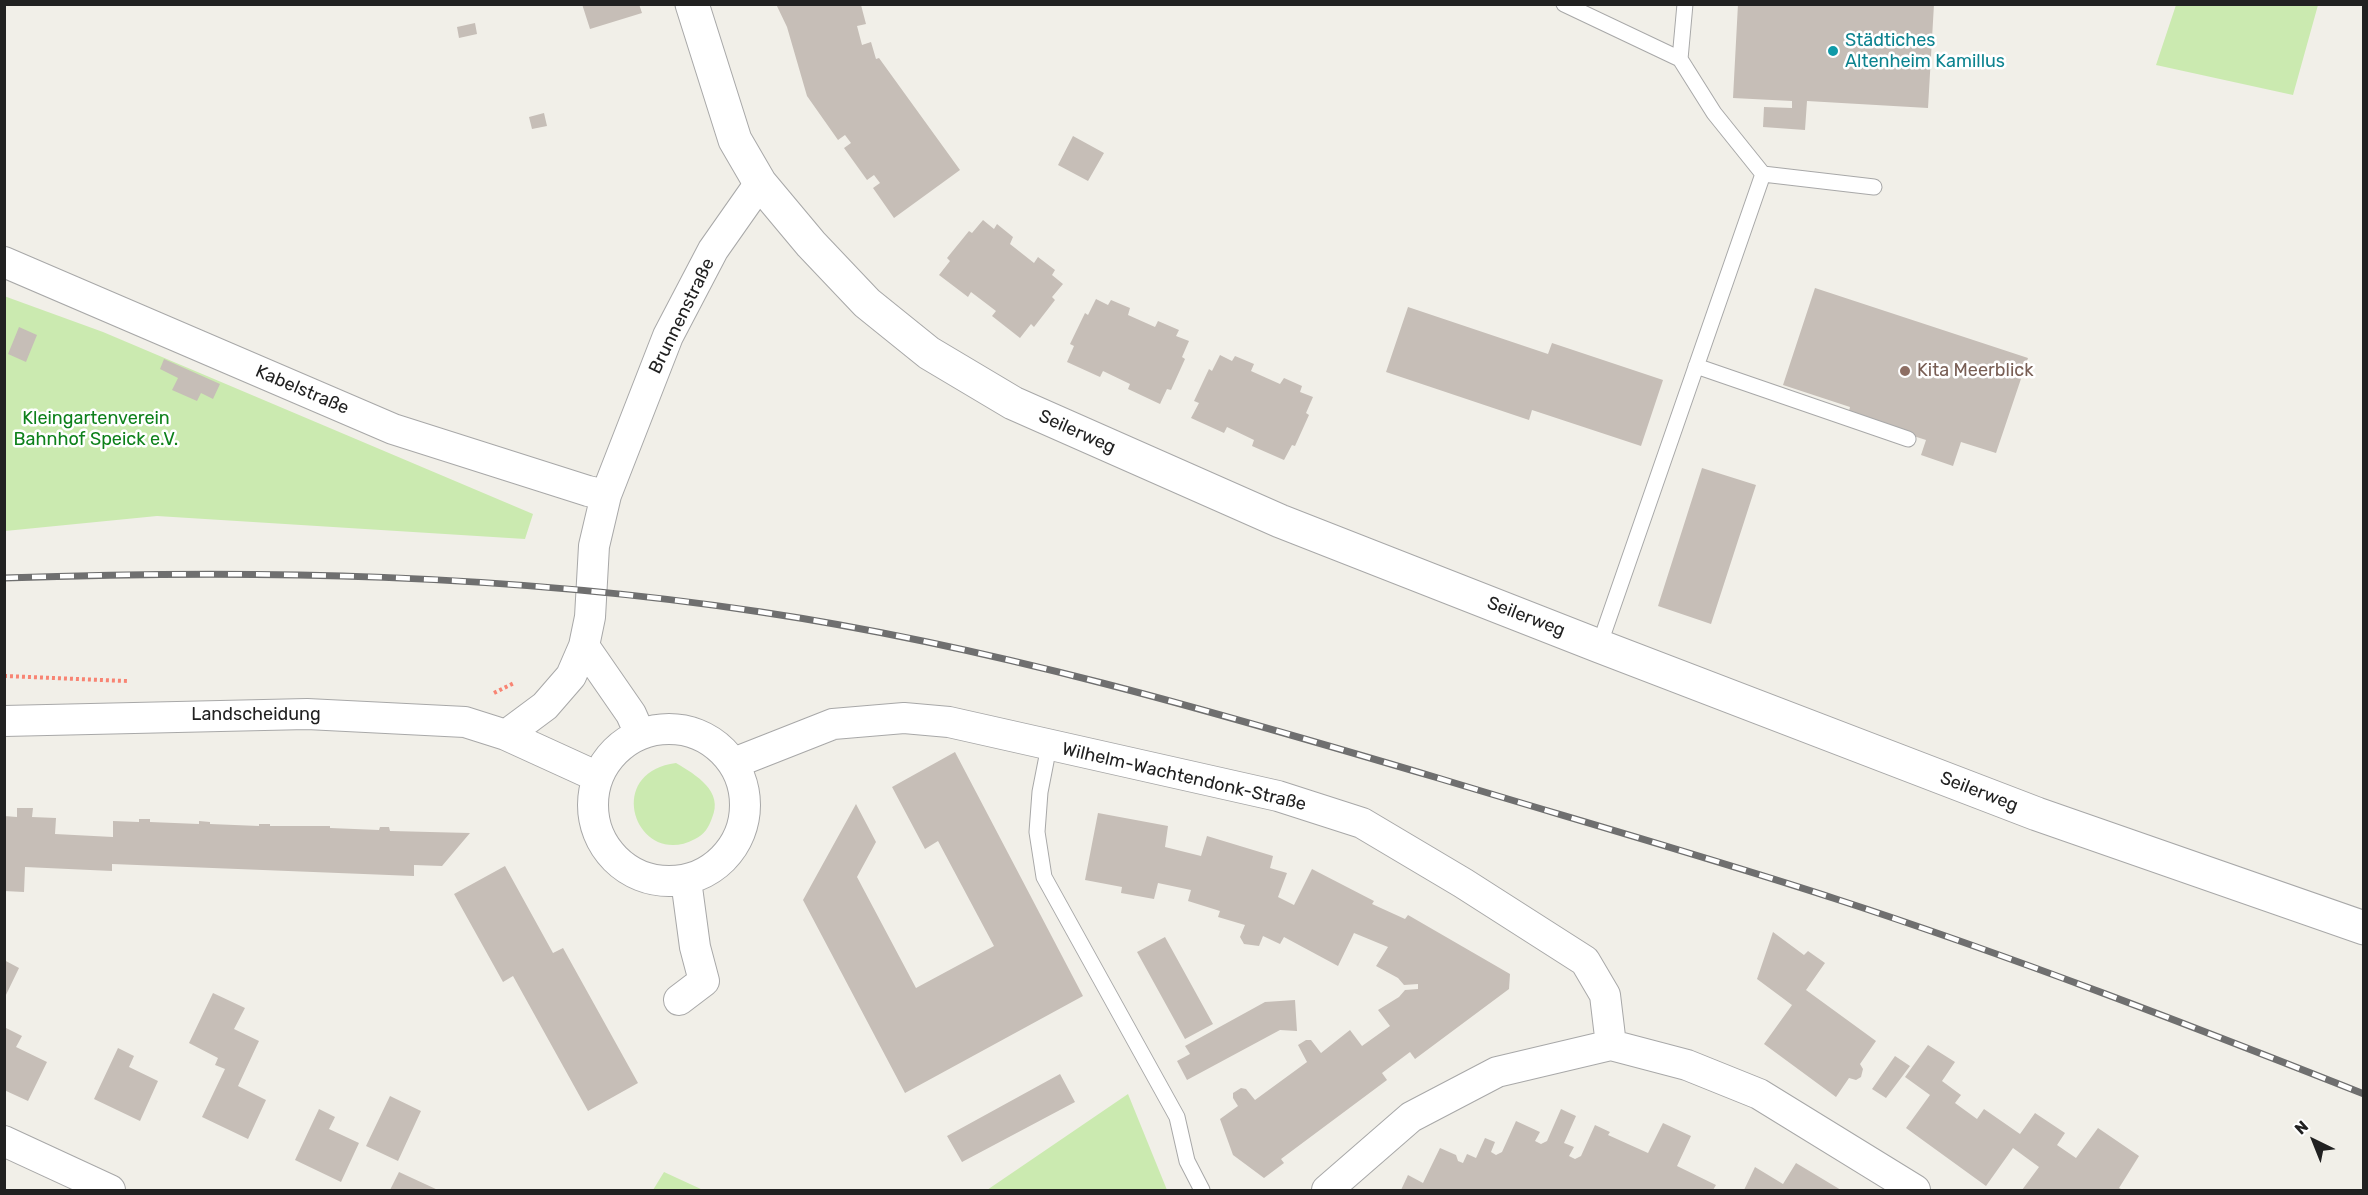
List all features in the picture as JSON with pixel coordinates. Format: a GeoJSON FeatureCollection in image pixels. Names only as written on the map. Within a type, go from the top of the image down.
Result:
{"type":"FeatureCollection","features":[{"type":"Feature","properties":{"kind":"street"},"geometry":{"type":"LineString","coordinates":[[692,4],[735,140],[760,183]]}},
{"type":"Feature","properties":{"kind":"street","name":"Brunnenstraße"},"geometry":{"type":"LineString","coordinates":[[506,735],[545,706],[571,676],[584,646],[590,617],[594,546],[606,495],[668,336],[713,250],[760,183]]}},
{"type":"Feature","properties":{"kind":"street","name":"Seilerweg"},"geometry":{"type":"LineString","coordinates":[[760,183],[811,244],[867,303],[929,353],[1013,404],[1280,521],[1599,646],[2037,814],[2364,928]]}},
{"type":"Feature","properties":{"kind":"street","name":"Kabelstraße"},"geometry":{"type":"LineString","coordinates":[[4,262],[393,429],[606,495]]}},
{"type":"Feature","properties":{"kind":"street"},"geometry":{"type":"LineString","coordinates":[[584,646],[631,714],[639,732]]}},
{"type":"Feature","properties":{"kind":"street","name":"Landscheidung"},"geometry":{"type":"LineString","coordinates":[[4,721],[307,714],[465,722],[506,735],[598,777]]}},
{"type":"Feature","properties":{"kind":"street","name":"Wilhelm-Wachtendonk-Straße"},"geometry":{"type":"LineString","coordinates":[[734,763],[833,724],[904,718],[949,722],[1278,796],[1362,823],[1463,883],[1585,961],[1605,995],[1611,1045]]}},
{"type":"Feature","properties":{"kind":"street"},"geometry":{"type":"LineString","coordinates":[[660,727],[681,729],[716,743],[734,763],[746,793],[744,820],[728,854],[711,870],[686,880],[659,881],[630,871],[610,854],[600,838],[592,813],[598,777],[608,758],[639,732],[660,727]]}},
{"type":"Feature","properties":{"kind":"street"},"geometry":{"type":"LineString","coordinates":[[679,1000],[704,981],[695,947],[686,880]]}},
{"type":"Feature","properties":{"kind":"street"},"geometry":{"type":"LineString","coordinates":[[1327,1191],[1411,1117],[1497,1072],[1611,1045],[1687,1065],[1759,1094],[1915,1191]]}},
{"type":"Feature","properties":{"kind":"street"},"geometry":{"type":"LineString","coordinates":[[4,1141],[110,1191]]}},
{"type":"Feature","properties":{"kind":"lane"},"geometry":{"type":"LineString","coordinates":[[1564,4],[1680,59],[1714,113],[1763,174],[1874,187]]}},
{"type":"Feature","properties":{"kind":"lane"},"geometry":{"type":"LineString","coordinates":[[1680,59],[1685,4]]}},
{"type":"Feature","properties":{"kind":"lane"},"geometry":{"type":"LineString","coordinates":[[1599,646],[1763,174]]}},
{"type":"Feature","properties":{"kind":"lane"},"geometry":{"type":"LineString","coordinates":[[1696,366],[1908,439]]}},
{"type":"Feature","properties":{"kind":"lane"},"geometry":{"type":"LineString","coordinates":[[1049,746],[1040,792],[1036,832],[1044,877],[1177,1117],[1186,1161],[1202,1191]]}},
{"type":"Feature","properties":{"kind":"path"},"geometry":{"type":"LineString","coordinates":[[4,675],[134,681]]}},
{"type":"Feature","properties":{"kind":"path"},"geometry":{"type":"LineString","coordinates":[[486,693],[498,693],[523,677]]}},
{"type":"Feature","properties":{"kind":"green space"},"geometry":{"type":"Polygon","coordinates":[[[2176,5],[2318,5],[2293,95],[2156,65],[2176,5]]]}},
{"type":"Feature","properties":{"kind":"green space","name":"Kleingartenverein Bahnhof Speick e.V."},"geometry":{"type":"Polygon","coordinates":[[[4,296],[103,332],[533,514],[525,539],[157,516],[5,531],[4,296]]]}},
{"type":"Feature","properties":{"kind":"green space"},"geometry":{"type":"Polygon","coordinates":[[[676,763],[706,785],[711,792],[715,808],[709,825],[701,835],[675,845],[657,842],[644,831],[636,816],[634,800],[639,783],[653,770],[676,763]]]}},
{"type":"Feature","properties":{"kind":"green space"},"geometry":{"type":"Polygon","coordinates":[[[1128,1094],[1167,1190],[987,1190],[1128,1094]]]}},
{"type":"Feature","properties":{"kind":"green space"},"geometry":{"type":"Polygon","coordinates":[[[664,1172],[703,1190],[653,1190],[664,1172]]]}},
{"type":"Feature","properties":{"kind":"building"},"geometry":{"type":"Polygon","coordinates":[[[582,4],[639,4],[642,13],[590,29],[582,4]]]}},
{"type":"Feature","properties":{"kind":"building"},"geometry":{"type":"Polygon","coordinates":[[[776,4],[861,5],[866,24],[857,26],[862,45],[871,42],[876,59],[879,58],[960,170],[894,218],[873,188],[880,183],[874,175],[867,180],[844,148],[851,143],[845,135],[838,140],[807,96],[787,27],[776,4]]]}},
{"type":"Feature","properties":{"kind":"building","name":"Städtiches Altenheim Kamillus"},"geometry":{"type":"Polygon","coordinates":[[[1738,4],[1934,4],[1928,108],[1807,101],[1805,130],[1763,127],[1764,107],[1792,108],[1792,101],[1733,98],[1738,4]]]}},
{"type":"Feature","properties":{"kind":"building"},"geometry":{"type":"Polygon","coordinates":[[[475,23],[477,34],[459,38],[457,27],[475,23]]]}},
{"type":"Feature","properties":{"kind":"building"},"geometry":{"type":"Polygon","coordinates":[[[544,113],[547,126],[532,129],[529,117],[544,113]]]}},
{"type":"Feature","properties":{"kind":"building"},"geometry":{"type":"Polygon","coordinates":[[[1073,136],[1104,153],[1088,181],[1058,165],[1073,136]]]}},
{"type":"Feature","properties":{"kind":"building"},"geometry":{"type":"Polygon","coordinates":[[[983,220],[994,229],[997,224],[1013,237],[1010,244],[1034,263],[1038,257],[1055,270],[1052,275],[1063,284],[1052,297],[1055,300],[1034,327],[1031,324],[1020,338],[992,316],[996,311],[971,292],[968,297],[939,275],[950,261],[947,258],[969,231],[972,233],[983,220]]]}},
{"type":"Feature","properties":{"kind":"building","name":"Kita Meerblick"},"geometry":{"type":"Polygon","coordinates":[[[1815,288],[2028,358],[1996,453],[1961,442],[1953,466],[1921,455],[1926,440],[1848,415],[1850,407],[1783,385],[1815,288]]]}},
{"type":"Feature","properties":{"kind":"building"},"geometry":{"type":"Polygon","coordinates":[[[1096,299],[1108,305],[1111,300],[1130,308],[1128,315],[1155,327],[1158,321],[1179,330],[1176,336],[1189,341],[1182,357],[1185,359],[1171,390],[1167,389],[1160,404],[1128,389],[1130,384],[1103,371],[1100,377],[1067,362],[1074,346],[1070,344],[1085,313],[1088,315],[1096,299]]]}},
{"type":"Feature","properties":{"kind":"building"},"geometry":{"type":"Polygon","coordinates":[[[1408,307],[1548,354],[1552,343],[1663,380],[1641,446],[1532,410],[1529,420],[1386,372],[1408,307]]]}},
{"type":"Feature","properties":{"kind":"building"},"geometry":{"type":"Polygon","coordinates":[[[19,327],[37,335],[26,362],[8,354],[19,327]]]}},
{"type":"Feature","properties":{"kind":"building"},"geometry":{"type":"Polygon","coordinates":[[[1220,355],[1232,361],[1235,356],[1254,364],[1251,371],[1280,384],[1284,378],[1302,386],[1300,392],[1313,397],[1306,413],[1309,415],[1295,446],[1292,445],[1284,460],[1252,446],[1254,440],[1227,427],[1224,433],[1191,418],[1199,403],[1194,401],[1209,369],[1212,371],[1220,355]]]}},
{"type":"Feature","properties":{"kind":"building"},"geometry":{"type":"Polygon","coordinates":[[[164,359],[220,384],[213,399],[201,393],[197,401],[172,390],[178,378],[160,369],[164,359]]]}},
{"type":"Feature","properties":{"kind":"building"},"geometry":{"type":"Polygon","coordinates":[[[1702,468],[1756,485],[1711,624],[1658,606],[1702,468]]]}},
{"type":"Feature","properties":{"kind":"building"},"geometry":{"type":"Polygon","coordinates":[[[955,752],[1083,996],[905,1093],[803,900],[856,804],[876,842],[857,877],[916,988],[994,946],[938,841],[925,849],[892,787],[955,752]]]}},
{"type":"Feature","properties":{"kind":"building"},"geometry":{"type":"Polygon","coordinates":[[[17,808],[33,808],[32,817],[56,818],[55,834],[113,837],[113,821],[139,822],[139,819],[150,819],[150,822],[199,824],[199,821],[210,822],[210,824],[330,826],[330,828],[379,830],[380,827],[389,827],[390,831],[470,833],[442,866],[414,865],[414,876],[112,864],[112,871],[25,867],[24,892],[4,891],[4,816],[17,817],[17,808]]]}},
{"type":"Feature","properties":{"kind":"building"},"geometry":{"type":"Polygon","coordinates":[[[1098,813],[1168,826],[1165,847],[1201,856],[1207,836],[1273,856],[1270,868],[1287,873],[1278,897],[1294,905],[1312,869],[1374,901],[1372,904],[1405,919],[1408,915],[1510,974],[1509,989],[1415,1059],[1410,1052],[1382,1073],[1387,1080],[1281,1159],[1284,1163],[1264,1178],[1233,1155],[1220,1119],[1238,1106],[1233,1093],[1241,1088],[1246,1089],[1255,1100],[1307,1062],[1298,1045],[1306,1040],[1311,1040],[1321,1053],[1350,1030],[1362,1046],[1390,1026],[1378,1010],[1399,997],[1405,990],[1418,989],[1418,984],[1404,985],[1398,978],[1376,966],[1388,947],[1354,933],[1338,966],[1284,937],[1280,944],[1263,936],[1259,946],[1244,944],[1240,937],[1245,925],[1218,917],[1220,911],[1188,901],[1191,890],[1158,883],[1154,899],[1121,893],[1122,887],[1085,880],[1098,813]]]}},
{"type":"Feature","properties":{"kind":"building"},"geometry":{"type":"Polygon","coordinates":[[[505,866],[553,953],[563,948],[638,1083],[588,1111],[513,976],[503,982],[454,894],[505,866]]]}},
{"type":"Feature","properties":{"kind":"building"},"geometry":{"type":"Polygon","coordinates":[[[1773,932],[1804,955],[1808,951],[1825,963],[1806,990],[1876,1041],[1860,1064],[1863,1069],[1861,1077],[1856,1080],[1849,1078],[1836,1097],[1764,1044],[1792,1005],[1757,979],[1773,932]]]}},
{"type":"Feature","properties":{"kind":"building"},"geometry":{"type":"Polygon","coordinates":[[[1165,937],[1213,1024],[1185,1039],[1137,952],[1165,937]]]}},
{"type":"Feature","properties":{"kind":"building"},"geometry":{"type":"Polygon","coordinates":[[[4,960],[19,968],[4,999],[4,960]]]}},
{"type":"Feature","properties":{"kind":"building"},"geometry":{"type":"Polygon","coordinates":[[[213,993],[245,1008],[234,1029],[259,1041],[238,1086],[266,1100],[248,1139],[202,1117],[225,1069],[215,1065],[218,1058],[189,1043],[213,993]]]}},
{"type":"Feature","properties":{"kind":"building"},"geometry":{"type":"Polygon","coordinates":[[[1295,1000],[1297,1031],[1280,1030],[1187,1080],[1177,1061],[1190,1054],[1185,1046],[1265,1002],[1295,1000]]]}},
{"type":"Feature","properties":{"kind":"building"},"geometry":{"type":"Polygon","coordinates":[[[6,1028],[22,1036],[16,1047],[47,1062],[28,1101],[4,1090],[6,1028]]]}},
{"type":"Feature","properties":{"kind":"building"},"geometry":{"type":"Polygon","coordinates":[[[1928,1045],[1955,1062],[1942,1081],[1961,1095],[1955,1103],[1977,1119],[1984,1109],[2020,1134],[2035,1113],[2065,1133],[2057,1145],[2076,1158],[2098,1128],[2139,1156],[2119,1188],[2123,1190],[2022,1190],[2039,1167],[2013,1148],[1986,1186],[1906,1128],[1930,1095],[1905,1077],[1928,1045]]]}},
{"type":"Feature","properties":{"kind":"building"},"geometry":{"type":"Polygon","coordinates":[[[118,1048],[134,1056],[129,1067],[158,1081],[140,1121],[94,1099],[118,1048]]]}},
{"type":"Feature","properties":{"kind":"building"},"geometry":{"type":"Polygon","coordinates":[[[1895,1056],[1910,1066],[1886,1098],[1872,1089],[1895,1056]]]}},
{"type":"Feature","properties":{"kind":"building"},"geometry":{"type":"Polygon","coordinates":[[[1060,1074],[1075,1102],[962,1162],[947,1136],[1060,1074]]]}},
{"type":"Feature","properties":{"kind":"building"},"geometry":{"type":"Polygon","coordinates":[[[390,1096],[421,1111],[398,1161],[366,1146],[390,1096]]]}},
{"type":"Feature","properties":{"kind":"building"},"geometry":{"type":"Polygon","coordinates":[[[319,1109],[335,1117],[329,1129],[359,1143],[341,1182],[295,1160],[319,1109]]]}},
{"type":"Feature","properties":{"kind":"building"},"geometry":{"type":"Polygon","coordinates":[[[1561,1109],[1576,1116],[1564,1143],[1574,1147],[1569,1156],[1575,1159],[1581,1156],[1595,1125],[1610,1132],[1608,1135],[1648,1153],[1663,1123],[1691,1136],[1677,1166],[1716,1185],[1713,1190],[1401,1190],[1408,1175],[1423,1183],[1440,1148],[1456,1155],[1458,1161],[1463,1163],[1467,1154],[1476,1158],[1485,1138],[1495,1142],[1491,1152],[1496,1155],[1502,1152],[1516,1121],[1540,1132],[1535,1141],[1541,1144],[1547,1141],[1561,1109]]]}},
{"type":"Feature","properties":{"kind":"building"},"geometry":{"type":"Polygon","coordinates":[[[1796,1163],[1841,1190],[1744,1190],[1755,1167],[1783,1184],[1796,1163]]]}},
{"type":"Feature","properties":{"kind":"building"},"geometry":{"type":"Polygon","coordinates":[[[399,1172],[438,1190],[390,1190],[399,1172]]]}},
{"type":"Feature","properties":{"kind":"railway"},"geometry":{"type":"LineString","coordinates":[[4,578],[194,574],[384,577],[478,582],[667,599],[847,626],[932,643],[1186,705],[1786,883],[1903,921],[2035,968],[2364,1094]]}},
{"type":"Feature","properties":{"kind":"place","name":"Städtiches Altenheim Kamillus"},"geometry":{"type":"Point","coordinates":[1833,51]}},
{"type":"Feature","properties":{"kind":"place","name":"Kita Meerblick"},"geometry":{"type":"Point","coordinates":[1905,371]}}]}
